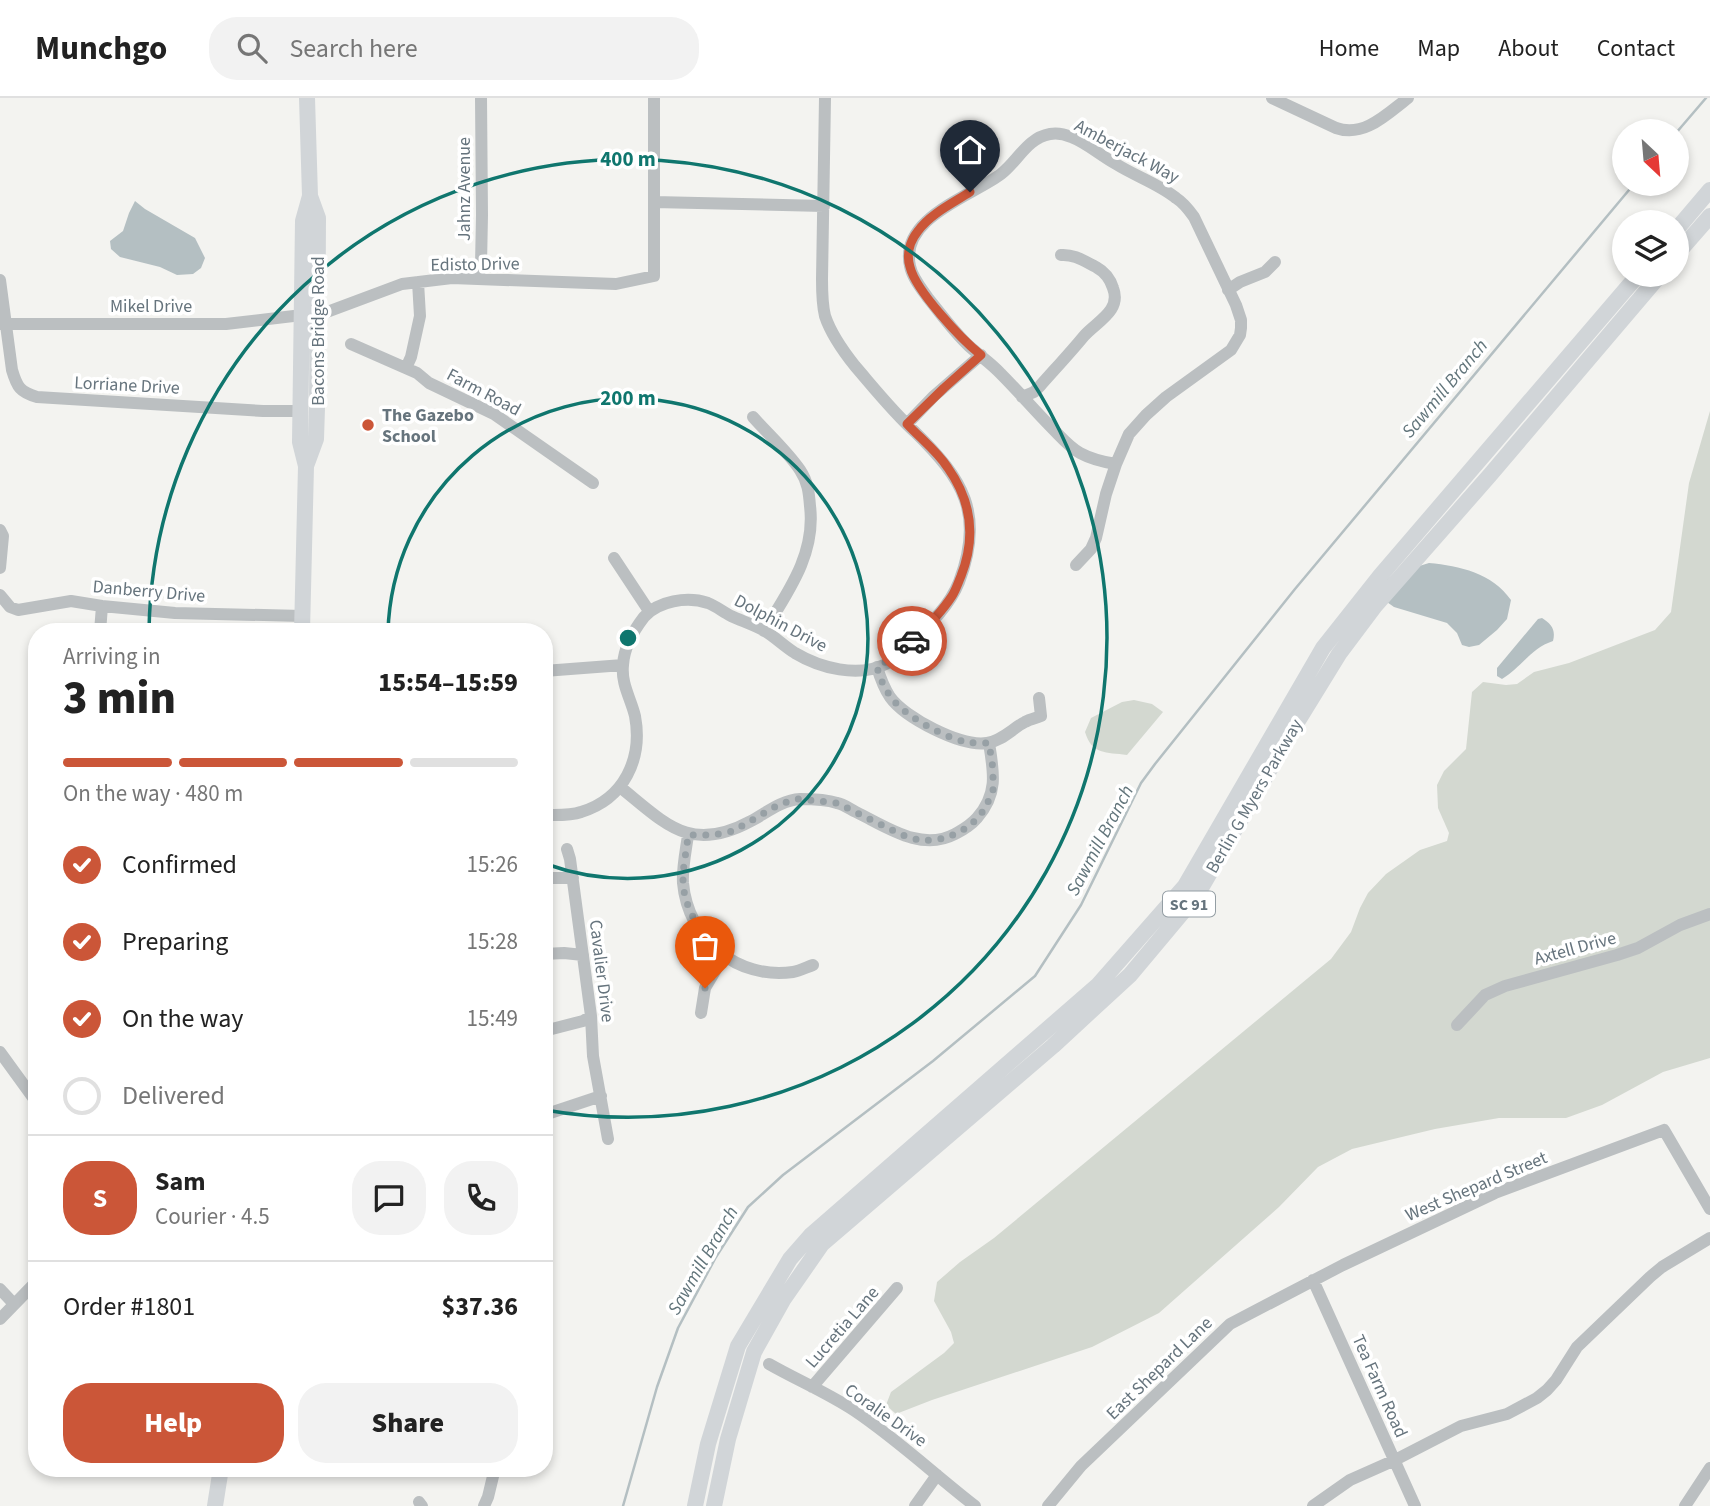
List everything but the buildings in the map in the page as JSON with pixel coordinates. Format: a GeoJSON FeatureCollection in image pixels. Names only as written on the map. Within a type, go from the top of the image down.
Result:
{"type":"FeatureCollection","features":[{"type":"Feature","properties":{"kind":"main road","name":"Bacons Bridge Road"},"geometry":{"type":"LineString","coordinates":[[302,623],[306,466],[300,442],[318,218],[310,196],[307,98]]}},
{"type":"Feature","properties":{"kind":"main road"},"geometry":{"type":"LineString","coordinates":[[1689,215],[1710,190]]}},
{"type":"Feature","properties":{"kind":"main road"},"geometry":{"type":"LineString","coordinates":[[1689,240],[1710,216]]}},
{"type":"Feature","properties":{"kind":"main road","name":"Berlin G Myers Parkway"},"geometry":{"type":"LineString","coordinates":[[715,1503],[728,1439],[754,1352],[817,1239],[1098,985],[1185,886],[1323,648],[1381,576],[1628,287]]}},
{"type":"Feature","properties":{"kind":"main road","name":"Berlin G Myers Parkway"},"geometry":{"type":"LineString","coordinates":[[695,1506],[708,1444],[738,1346],[790,1259],[1053,1046],[1130,975],[1197,895],[1339,654],[1375,606],[1650,287]]}},
{"type":"Feature","properties":{"kind":"main road","name":"Bacons Bridge Road"},"geometry":{"type":"LineString","coordinates":[[306,466],[316,439],[310,315]]}},
{"type":"Feature","properties":{"kind":"main road"},"geometry":{"type":"LineString","coordinates":[[1476,464],[1490,475]]}},
{"type":"Feature","properties":{"kind":"main road"},"geometry":{"type":"LineString","coordinates":[[215,1506],[220,1477]]}},
{"type":"Feature","properties":{"kind":"street","name":"Jahnz Avenue"},"geometry":{"type":"LineString","coordinates":[[478,279],[481,265],[482,215],[481,98]]}},
{"type":"Feature","properties":{"kind":"street"},"geometry":{"type":"LineString","coordinates":[[654,98],[654,202],[824,206]]}},
{"type":"Feature","properties":{"kind":"street"},"geometry":{"type":"LineString","coordinates":[[825,98],[822,299],[826,318],[834,337],[874,390],[943,461],[956,480],[968,509],[971,537],[966,563],[956,590],[933,621],[896,656],[877,667],[881,680],[891,698],[907,714],[951,737],[968,742],[989,743],[1024,722],[1041,716],[1039,698]]}},
{"type":"Feature","properties":{"kind":"street"},"geometry":{"type":"LineString","coordinates":[[1272,98],[1344,131],[1371,125],[1408,98]]}},
{"type":"Feature","properties":{"kind":"street","name":"Amberjack Way"},"geometry":{"type":"LineString","coordinates":[[1049,128],[1057,134],[1072,137],[1177,198],[1186,206],[1194,217],[1228,290],[1241,320],[1240,335],[1236,343],[1146,415],[1129,434],[1116,464],[1080,453],[1068,444],[994,366],[968,345],[923,290],[910,268],[910,243],[918,230],[931,218],[1000,174],[1049,128]]}},
{"type":"Feature","properties":{"kind":"street","name":"Edisto Drive"},"geometry":{"type":"LineString","coordinates":[[310,315],[371,297],[402,284],[452,278],[617,284],[653,276],[654,202]]}},
{"type":"Feature","properties":{"kind":"street"},"geometry":{"type":"LineString","coordinates":[[1022,397],[1040,386],[1086,334],[1106,316],[1113,305],[1115,293],[1106,274],[1070,254],[1061,255]]}},
{"type":"Feature","properties":{"kind":"street"},"geometry":{"type":"LineString","coordinates":[[1228,290],[1265,272],[1275,262]]}},
{"type":"Feature","properties":{"kind":"street","name":"Lorriane Drive"},"geometry":{"type":"LineString","coordinates":[[0,280],[12,370],[20,390],[30,395],[263,411],[302,411]]}},
{"type":"Feature","properties":{"kind":"street"},"geometry":{"type":"LineString","coordinates":[[406,368],[420,316],[418,282]]}},
{"type":"Feature","properties":{"kind":"street","name":"Mikel Drive"},"geometry":{"type":"LineString","coordinates":[[4,324],[226,324],[310,315]]}},
{"type":"Feature","properties":{"kind":"street","name":"Farm Road"},"geometry":{"type":"LineString","coordinates":[[351,344],[406,368],[429,383],[494,414],[593,482]]}},
{"type":"Feature","properties":{"kind":"street"},"geometry":{"type":"LineString","coordinates":[[907,424],[981,355]]}},
{"type":"Feature","properties":{"kind":"street"},"geometry":{"type":"LineString","coordinates":[[753,418],[800,470],[808,485],[812,516],[810,542],[804,562],[791,589],[764,631]]}},
{"type":"Feature","properties":{"kind":"street"},"geometry":{"type":"LineString","coordinates":[[1076,565],[1091,549],[1096,538],[1116,464]]}},
{"type":"Feature","properties":{"kind":"street"},"geometry":{"type":"LineString","coordinates":[[0,530],[3,536],[0,568]]}},
{"type":"Feature","properties":{"kind":"street"},"geometry":{"type":"LineString","coordinates":[[553,814],[579,813],[602,803],[620,787],[633,765],[637,740],[635,715],[625,687],[623,665],[636,627],[649,611],[614,558]]}},
{"type":"Feature","properties":{"kind":"street","name":"Danberry Drive"},"geometry":{"type":"LineString","coordinates":[[0,595],[10,607],[18,610],[71,601],[200,614],[261,614],[298,623]]}},
{"type":"Feature","properties":{"kind":"street","name":"Dolphin Drive"},"geometry":{"type":"LineString","coordinates":[[649,611],[669,602],[689,600],[706,603],[764,631],[815,663],[848,670],[877,667]]}},
{"type":"Feature","properties":{"kind":"street"},"geometry":{"type":"LineString","coordinates":[[101,623],[102,606]]}},
{"type":"Feature","properties":{"kind":"street"},"geometry":{"type":"LineString","coordinates":[[553,670],[623,665]]}},
{"type":"Feature","properties":{"kind":"street"},"geometry":{"type":"LineString","coordinates":[[620,787],[668,825],[688,835],[713,835],[733,831],[780,804],[798,799],[837,803],[902,835],[922,841],[947,838],[970,826],[985,809],[993,790],[989,743]]}},
{"type":"Feature","properties":{"kind":"street"},"geometry":{"type":"LineString","coordinates":[[688,835],[683,881],[686,901],[709,942],[724,956],[745,967],[794,972],[813,965]]}},
{"type":"Feature","properties":{"kind":"street","name":"Cavalier Drive"},"geometry":{"type":"LineString","coordinates":[[567,849],[591,1016],[593,1056],[608,1139]]}},
{"type":"Feature","properties":{"kind":"street"},"geometry":{"type":"LineString","coordinates":[[553,878],[573,878]]}},
{"type":"Feature","properties":{"kind":"street","name":"Axtell Drive"},"geometry":{"type":"LineString","coordinates":[[1457,1025],[1485,995],[1505,986],[1617,956],[1639,948],[1680,925],[1710,914]]}},
{"type":"Feature","properties":{"kind":"street"},"geometry":{"type":"LineString","coordinates":[[553,954],[583,955]]}},
{"type":"Feature","properties":{"kind":"street"},"geometry":{"type":"LineString","coordinates":[[701,1013],[705,988],[724,956]]}},
{"type":"Feature","properties":{"kind":"street"},"geometry":{"type":"LineString","coordinates":[[553,1029],[583,1021],[591,1016]]}},
{"type":"Feature","properties":{"kind":"street"},"geometry":{"type":"LineString","coordinates":[[0,1052],[28,1091]]}},
{"type":"Feature","properties":{"kind":"street"},"geometry":{"type":"LineString","coordinates":[[553,1112],[601,1096]]}},
{"type":"Feature","properties":{"kind":"street","name":"West Shepard Street"},"geometry":{"type":"LineString","coordinates":[[1313,1280],[1495,1193],[1664,1130],[1710,1209]]}},
{"type":"Feature","properties":{"kind":"street"},"geometry":{"type":"LineString","coordinates":[[1313,1506],[1350,1480],[1461,1426],[1507,1414],[1537,1398],[1556,1380],[1577,1347],[1650,1277],[1710,1238]]}},
{"type":"Feature","properties":{"kind":"street","name":"Tea Farm Road"},"geometry":{"type":"LineString","coordinates":[[1313,1280],[1415,1506]]}},
{"type":"Feature","properties":{"kind":"street","name":"East Shepard Lane"},"geometry":{"type":"LineString","coordinates":[[1048,1506],[1081,1466],[1230,1324],[1313,1280]]}},
{"type":"Feature","properties":{"kind":"street","name":"Lucretia Lane"},"geometry":{"type":"LineString","coordinates":[[813,1387],[897,1288]]}},
{"type":"Feature","properties":{"kind":"street"},"geometry":{"type":"LineString","coordinates":[[0,1289],[14,1304]]}},
{"type":"Feature","properties":{"kind":"street"},"geometry":{"type":"LineString","coordinates":[[0,1319],[28,1290]]}},
{"type":"Feature","properties":{"kind":"street","name":"Coralie Drive"},"geometry":{"type":"LineString","coordinates":[[769,1364],[856,1412],[975,1506]]}},
{"type":"Feature","properties":{"kind":"street"},"geometry":{"type":"LineString","coordinates":[[1685,1506],[1710,1468]]}},
{"type":"Feature","properties":{"kind":"street"},"geometry":{"type":"LineString","coordinates":[[915,1506],[937,1475]]}},
{"type":"Feature","properties":{"kind":"street"},"geometry":{"type":"LineString","coordinates":[[484,1506],[493,1477]]}},
{"type":"Feature","properties":{"kind":"shaded area"},"geometry":{"type":"Polygon","coordinates":[[[135,201],[195,238],[205,258],[201,268],[193,274],[177,275],[160,267],[120,257],[111,249],[110,241],[123,231],[135,201]]]}},
{"type":"Feature","properties":{"kind":"shaded area"},"geometry":{"type":"Polygon","coordinates":[[[1710,411],[1710,1058],[1663,1072],[1602,1105],[1566,1118],[1499,1118],[1435,1129],[1352,1149],[1318,1167],[1279,1207],[1159,1313],[1092,1347],[896,1414],[886,1405],[891,1392],[954,1343],[934,1301],[937,1282],[994,1238],[1331,959],[1351,932],[1368,893],[1386,874],[1420,850],[1447,841],[1449,833],[1438,808],[1437,785],[1444,771],[1466,749],[1472,692],[1483,682],[1517,684],[1534,672],[1569,663],[1655,630],[1671,612],[1689,483],[1710,411]]]}},
{"type":"Feature","properties":{"kind":"shaded area"},"geometry":{"type":"Polygon","coordinates":[[[1429,563],[1474,572],[1495,583],[1511,600],[1507,619],[1479,645],[1462,645],[1457,633],[1447,623],[1394,607],[1384,600],[1382,584],[1390,577],[1429,563]]]}},
{"type":"Feature","properties":{"kind":"shaded area"},"geometry":{"type":"Polygon","coordinates":[[[1542,618],[1552,627],[1553,641],[1538,648],[1502,679],[1497,676],[1497,668],[1538,619],[1542,618]]]}},
{"type":"Feature","properties":{"kind":"shaded area"},"geometry":{"type":"Polygon","coordinates":[[[1134,700],[1152,704],[1163,712],[1127,755],[1096,749],[1085,732],[1091,718],[1122,702],[1134,700]]]}},
{"type":"Feature","properties":{"kind":"waterway","name":"Sawmill Branch"},"geometry":{"type":"LineString","coordinates":[[1688,119],[1706,98]]}},
{"type":"Feature","properties":{"kind":"waterway","name":"Sawmill Branch"},"geometry":{"type":"LineString","coordinates":[[623,1506],[657,1387],[678,1328],[716,1257],[748,1207],[783,1175],[933,1061],[1035,976],[1081,905],[1141,783],[1155,764],[1295,589],[1624,196]]}},
{"type":"Feature","properties":{"kind":"way so far"},"geometry":{"type":"LineString","coordinates":[[705,988],[724,956],[709,942],[686,901],[683,881],[688,835],[713,835],[733,831],[780,804],[798,799],[837,803],[902,835],[922,841],[947,838],[970,826],[985,809],[993,790],[989,743],[968,742],[951,737],[907,714],[891,698],[881,680],[877,667],[896,656],[912,641]]}},
{"type":"Feature","properties":{"kind":"place","name":"The Gazebo School"},"geometry":{"type":"Point","coordinates":[368,425]}},
{"type":"Feature","properties":{"kind":"route"},"geometry":{"type":"LineString","coordinates":[[912,641],[933,621],[956,590],[966,563],[971,537],[968,509],[956,480],[943,461],[907,424],[981,355],[951,326],[914,276],[909,260],[910,243],[924,223],[970,192]]}}]}
